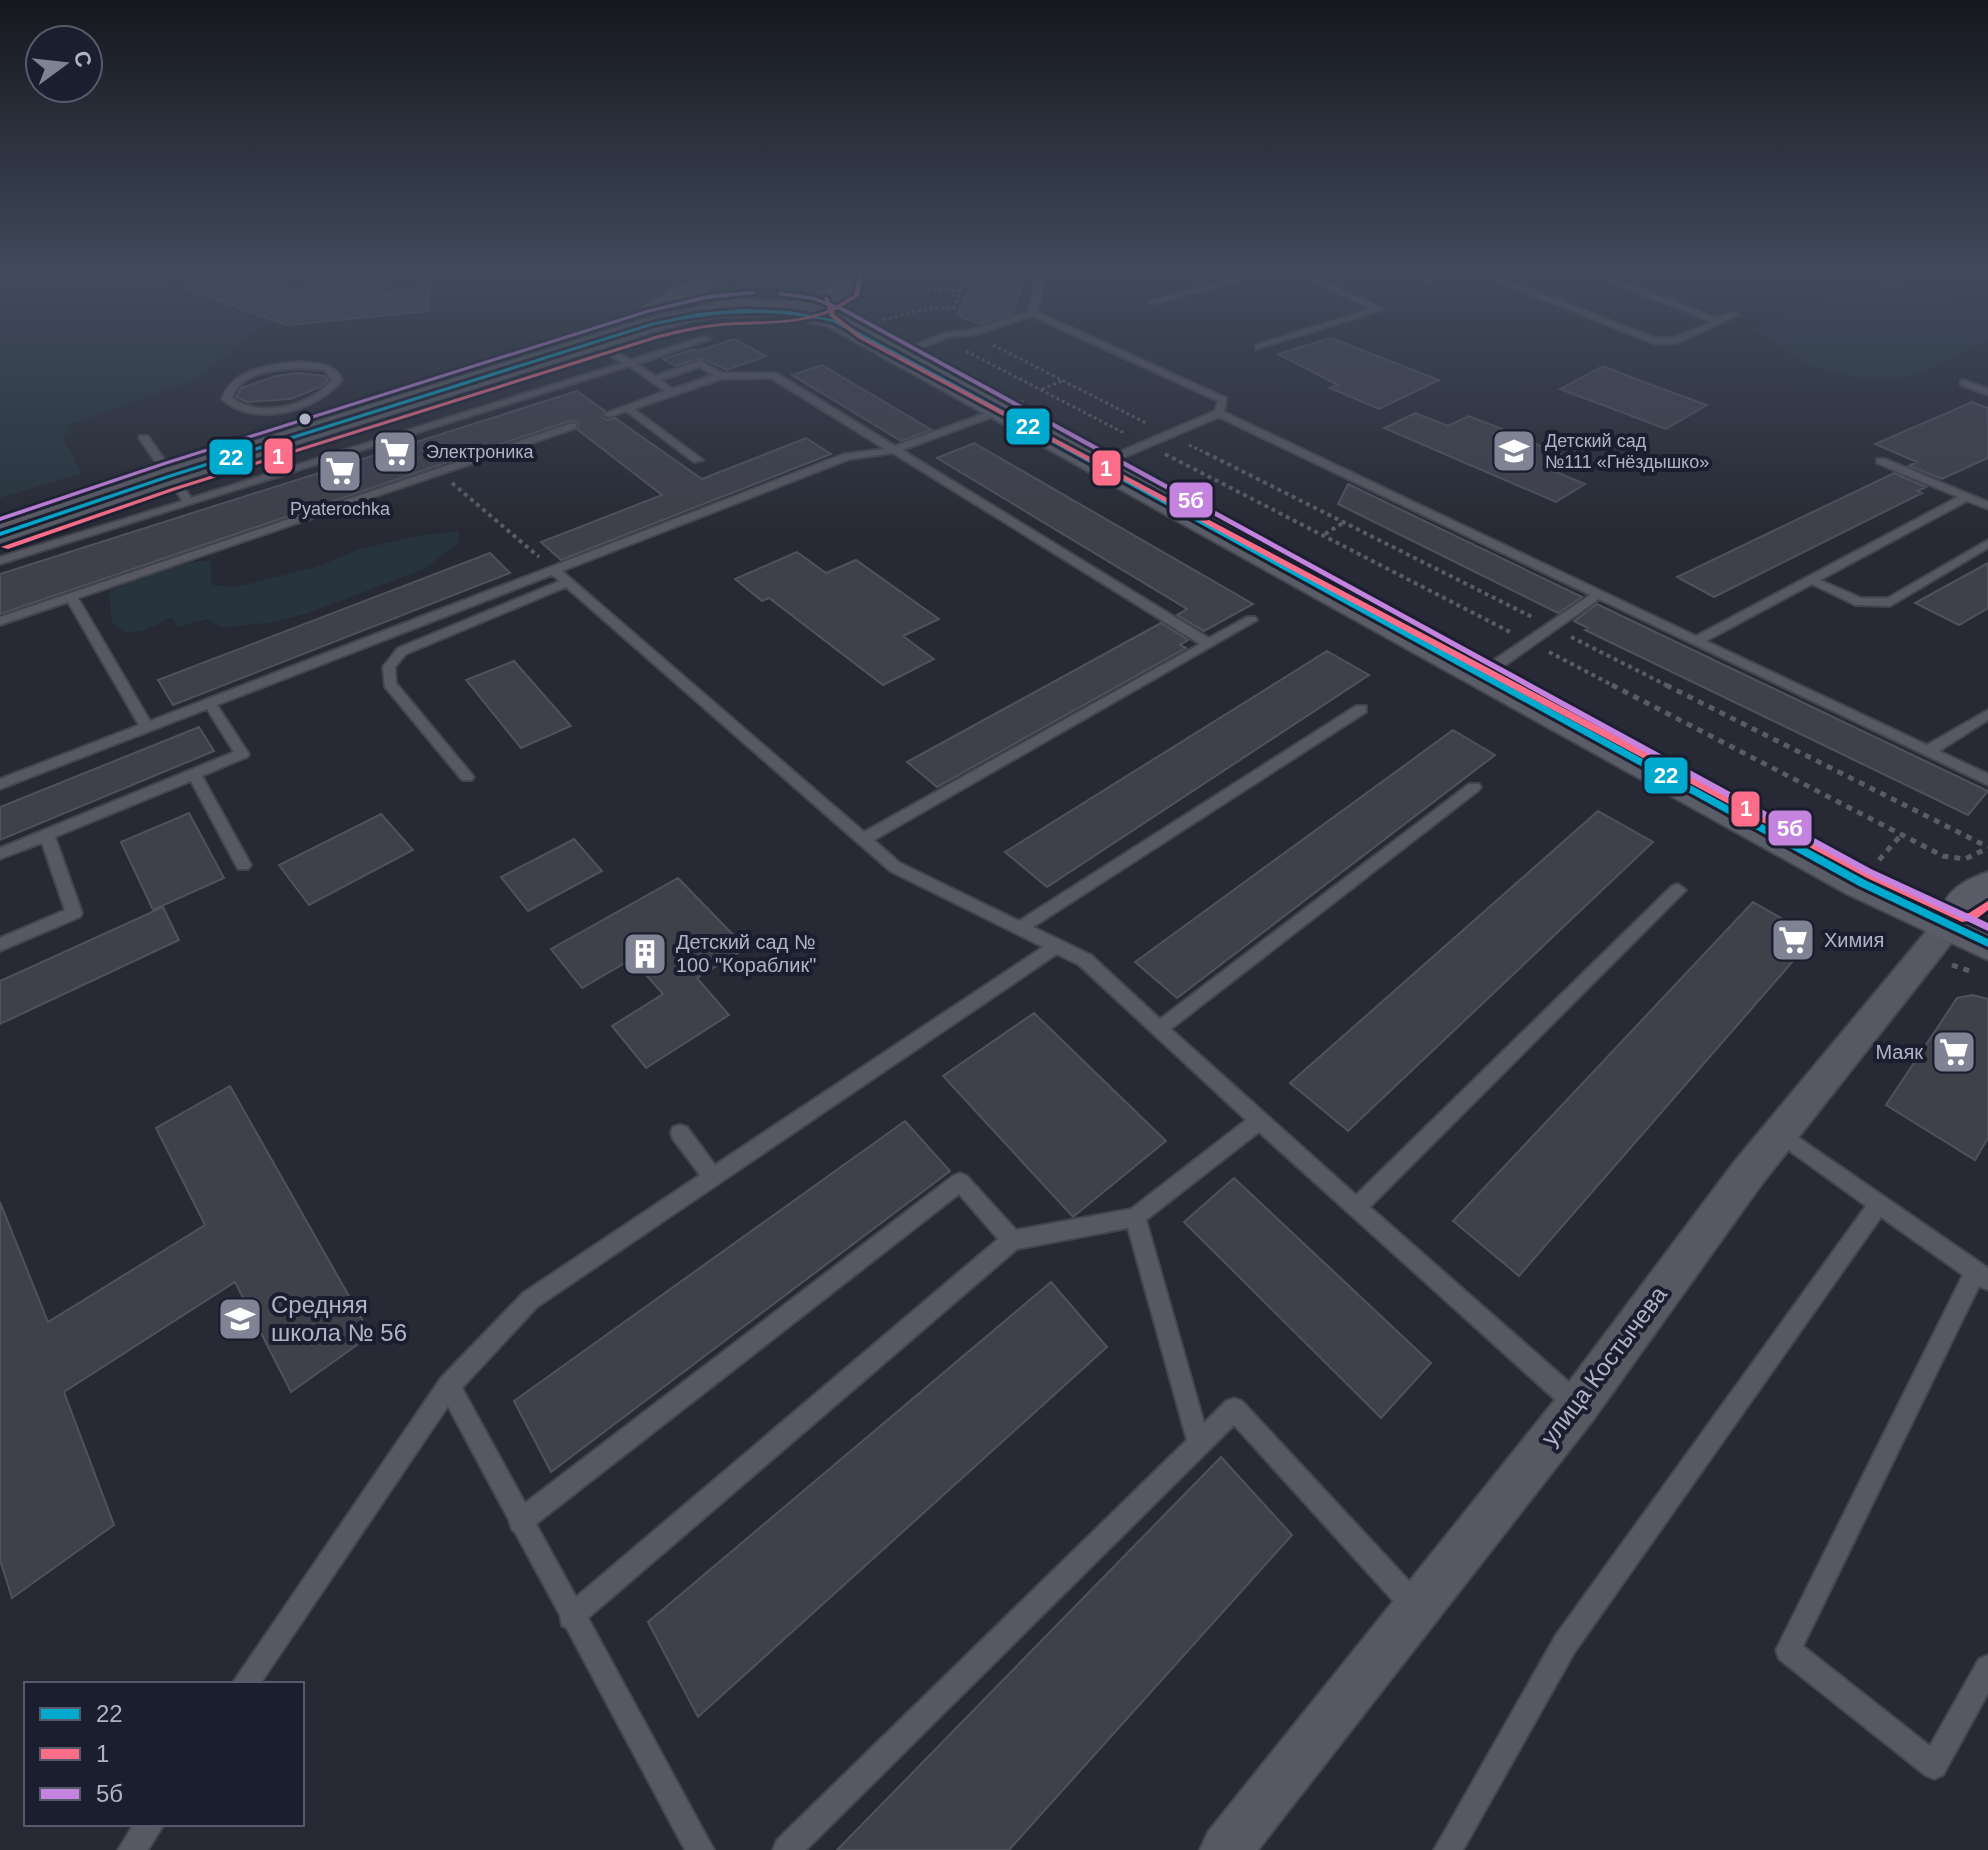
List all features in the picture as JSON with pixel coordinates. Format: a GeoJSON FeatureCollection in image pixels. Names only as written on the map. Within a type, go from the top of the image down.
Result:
{"type":"FeatureCollection","features":[{"type":"Feature","properties":{"kind":"main road"},"geometry":{"type":"LineString","coordinates":[[1,551],[166,471],[502,360]]}},
{"type":"Feature","properties":{"kind":"main road"},"geometry":{"type":"LineString","coordinates":[[0,516],[166,471],[531,360]]}},
{"type":"Feature","properties":{"kind":"main road"},"geometry":{"type":"LineString","coordinates":[[926,360],[1131,450],[1499,663],[1877,863],[1973,908],[1988,943]]}},
{"type":"Feature","properties":{"kind":"main road"},"geometry":{"type":"LineString","coordinates":[[937,360],[1020,401],[1862,883],[1973,908]]}},
{"type":"Feature","properties":{"kind":"street","name":"улица Костычева"},"geometry":{"type":"LineString","coordinates":[[1226,1850],[1578,1405],[1780,1133],[1973,908]]}},
{"type":"Feature","properties":{"kind":"lane"},"geometry":{"type":"LineString","coordinates":[[625,360],[672,392]]}},
{"type":"Feature","properties":{"kind":"lane"},"geometry":{"type":"LineString","coordinates":[[1,551],[189,502],[638,360]]}},
{"type":"Feature","properties":{"kind":"lane"},"geometry":{"type":"LineString","coordinates":[[1131,450],[1219,413],[1223,400],[1136,360]]}},
{"type":"Feature","properties":{"kind":"lane"},"geometry":{"type":"LineString","coordinates":[[654,379],[700,364],[720,376]]}},
{"type":"Feature","properties":{"kind":"lane"},"geometry":{"type":"LineString","coordinates":[[298,365],[327,368],[335,374],[337,380],[334,387],[310,402],[275,410],[243,409],[232,405],[227,399],[228,392],[234,385],[262,371],[298,365]]}},
{"type":"Feature","properties":{"kind":"lane"},"geometry":{"type":"LineString","coordinates":[[609,414],[720,376],[773,375],[891,451],[1208,643]]}},
{"type":"Feature","properties":{"kind":"lane"},"geometry":{"type":"LineString","coordinates":[[1964,383],[1988,392]]}},
{"type":"Feature","properties":{"kind":"lane"},"geometry":{"type":"LineString","coordinates":[[467,777],[390,684],[389,667],[402,651],[561,576],[848,456],[891,451],[1020,401]]}},
{"type":"Feature","properties":{"kind":"lane"},"geometry":{"type":"LineString","coordinates":[[627,408],[698,460]]}},
{"type":"Feature","properties":{"kind":"lane"},"geometry":{"type":"LineString","coordinates":[[1219,413],[1988,780]]}},
{"type":"Feature","properties":{"kind":"lane"},"geometry":{"type":"LineString","coordinates":[[0,621],[573,426]]}},
{"type":"Feature","properties":{"kind":"lane"},"geometry":{"type":"LineString","coordinates":[[144,438],[189,502]]}},
{"type":"Feature","properties":{"kind":"lane"},"geometry":{"type":"LineString","coordinates":[[1881,461],[1988,506]]}},
{"type":"Feature","properties":{"kind":"lane"},"geometry":{"type":"LineString","coordinates":[[1696,641],[1967,497]]}},
{"type":"Feature","properties":{"kind":"lane"},"geometry":{"type":"LineString","coordinates":[[1812,580],[1859,602],[1890,602],[1988,543]]}},
{"type":"Feature","properties":{"kind":"lane"},"geometry":{"type":"LineString","coordinates":[[0,784],[561,576]]}},
{"type":"Feature","properties":{"kind":"lane"},"geometry":{"type":"LineString","coordinates":[[561,576],[895,867],[1085,960],[1259,1121],[1578,1405]]}},
{"type":"Feature","properties":{"kind":"lane"},"geometry":{"type":"LineString","coordinates":[[1499,663],[1599,594]]}},
{"type":"Feature","properties":{"kind":"lane"},"geometry":{"type":"LineString","coordinates":[[71,597],[147,727]]}},
{"type":"Feature","properties":{"kind":"lane"},"geometry":{"type":"LineString","coordinates":[[864,839],[1251,620]]}},
{"type":"Feature","properties":{"kind":"lane"},"geometry":{"type":"LineString","coordinates":[[0,854],[242,754],[210,704]]}},
{"type":"Feature","properties":{"kind":"lane"},"geometry":{"type":"LineString","coordinates":[[1020,928],[1361,709]]}},
{"type":"Feature","properties":{"kind":"lane"},"geometry":{"type":"LineString","coordinates":[[1928,751],[1988,714]]}},
{"type":"Feature","properties":{"kind":"lane"},"geometry":{"type":"LineString","coordinates":[[194,774],[243,865]]}},
{"type":"Feature","properties":{"kind":"lane"},"geometry":{"type":"LineString","coordinates":[[1159,1029],[1474,787]]}},
{"type":"Feature","properties":{"kind":"lane"},"geometry":{"type":"LineString","coordinates":[[0,945],[74,913],[47,835]]}},
{"type":"Feature","properties":{"kind":"lane"},"geometry":{"type":"LineString","coordinates":[[1357,1207],[1678,890]]}},
{"type":"Feature","properties":{"kind":"lane"},"geometry":{"type":"LineString","coordinates":[[246,1682],[449,1386],[530,1300],[1056,946]]}},
{"type":"Feature","properties":{"kind":"lane"},"geometry":{"type":"LineString","coordinates":[[571,1617],[1012,1240],[1135,1217],[1259,1121]]}},
{"type":"Feature","properties":{"kind":"lane"},"geometry":{"type":"LineString","coordinates":[[680,1133],[713,1177]]}},
{"type":"Feature","properties":{"kind":"lane"},"geometry":{"type":"LineString","coordinates":[[1780,1133],[1982,1276],[1788,1650],[1934,1766],[1988,1668]]}},
{"type":"Feature","properties":{"kind":"lane"},"geometry":{"type":"LineString","coordinates":[[520,1522],[960,1182],[1012,1240]]}},
{"type":"Feature","properties":{"kind":"lane"},"geometry":{"type":"LineString","coordinates":[[1448,1850],[1565,1644],[1879,1204]]}},
{"type":"Feature","properties":{"kind":"lane"},"geometry":{"type":"LineString","coordinates":[[1135,1217],[1199,1444]]}},
{"type":"Feature","properties":{"kind":"lane"},"geometry":{"type":"LineString","coordinates":[[449,1386],[571,1617],[700,1850]]}},
{"type":"Feature","properties":{"kind":"lane"},"geometry":{"type":"LineString","coordinates":[[787,1850],[1234,1409],[1416,1607]]}},
{"type":"Feature","properties":{"kind":"lane"},"geometry":{"type":"LineString","coordinates":[[132,1850],[149,1826]]}},
{"type":"Feature","properties":{"kind":"path"},"geometry":{"type":"LineString","coordinates":[[975,360],[1020,401],[1324,535],[1943,856],[1965,859],[1988,848]]}},
{"type":"Feature","properties":{"kind":"path"},"geometry":{"type":"LineString","coordinates":[[1023,360],[1988,848]]}},
{"type":"Feature","properties":{"kind":"path"},"geometry":{"type":"LineString","coordinates":[[1020,401],[1062,381]]}},
{"type":"Feature","properties":{"kind":"path"},"geometry":{"type":"LineString","coordinates":[[439,472],[561,576]]}},
{"type":"Feature","properties":{"kind":"path"},"geometry":{"type":"LineString","coordinates":[[1324,535],[1344,523]]}},
{"type":"Feature","properties":{"kind":"shaded area"},"geometry":{"type":"Polygon","coordinates":[[[0,360],[219,360],[193,381],[66,426],[72,434],[62,437],[82,473],[0,498],[0,360]]]}},
{"type":"Feature","properties":{"kind":"shaded area"},"geometry":{"type":"Polygon","coordinates":[[[1803,360],[1948,360],[1915,374],[1886,379],[1856,377],[1803,360]]]}},
{"type":"Feature","properties":{"kind":"shaded area"},"geometry":{"type":"Polygon","coordinates":[[[459,531],[459,542],[424,569],[308,613],[274,622],[222,628],[208,619],[178,627],[172,617],[143,631],[127,633],[112,622],[109,591],[168,566],[210,560],[212,585],[237,587],[313,568],[360,549],[422,535],[459,531]]]}},
{"type":"Feature","properties":{"kind":"building"},"geometry":{"type":"Polygon","coordinates":[[[665,360],[693,360],[675,366],[665,360]]]}},
{"type":"Feature","properties":{"kind":"building"},"geometry":{"type":"Polygon","coordinates":[[[706,360],[754,360],[727,370],[706,360]]]}},
{"type":"Feature","properties":{"kind":"building"},"geometry":{"type":"Polygon","coordinates":[[[1290,360],[1388,360],[1439,380],[1379,409],[1330,388],[1338,385],[1290,360]]]}},
{"type":"Feature","properties":{"kind":"building"},"geometry":{"type":"Polygon","coordinates":[[[822,365],[932,430],[901,441],[792,375],[822,365]]]}},
{"type":"Feature","properties":{"kind":"building"},"geometry":{"type":"Polygon","coordinates":[[[1603,366],[1707,405],[1666,429],[1560,389],[1603,366]]]}},
{"type":"Feature","properties":{"kind":"building"},"geometry":{"type":"Polygon","coordinates":[[[298,373],[325,376],[328,380],[320,387],[291,399],[247,402],[236,397],[241,388],[276,376],[298,373]]]}},
{"type":"Feature","properties":{"kind":"building"},"geometry":{"type":"Polygon","coordinates":[[[577,391],[605,411],[602,417],[607,420],[615,418],[702,479],[806,438],[831,454],[561,560],[541,542],[662,495],[578,430],[578,422],[569,421],[0,614],[0,574],[577,391]]]}},
{"type":"Feature","properties":{"kind":"building"},"geometry":{"type":"Polygon","coordinates":[[[1972,402],[1988,408],[1988,458],[1942,479],[1909,466],[1917,462],[1875,444],[1972,402]]]}},
{"type":"Feature","properties":{"kind":"building"},"geometry":{"type":"Polygon","coordinates":[[[1415,413],[1448,426],[1469,416],[1502,429],[1570,459],[1551,470],[1585,484],[1556,502],[1384,428],[1415,413]]]}},
{"type":"Feature","properties":{"kind":"building"},"geometry":{"type":"Polygon","coordinates":[[[974,443],[1253,604],[1204,631],[1177,615],[1187,609],[937,458],[974,443]]]}},
{"type":"Feature","properties":{"kind":"building"},"geometry":{"type":"Polygon","coordinates":[[[1894,473],[1926,487],[1917,491],[1922,493],[1714,597],[1677,577],[1894,473]]]}},
{"type":"Feature","properties":{"kind":"building"},"geometry":{"type":"Polygon","coordinates":[[[1348,484],[1582,597],[1558,613],[1338,504],[1348,484]]]}},
{"type":"Feature","properties":{"kind":"building"},"geometry":{"type":"Polygon","coordinates":[[[797,552],[826,573],[856,560],[939,619],[903,636],[934,659],[883,685],[769,598],[762,601],[735,579],[797,552]]]}},
{"type":"Feature","properties":{"kind":"building"},"geometry":{"type":"Polygon","coordinates":[[[490,553],[510,573],[173,705],[158,680],[490,553]]]}},
{"type":"Feature","properties":{"kind":"building"},"geometry":{"type":"Polygon","coordinates":[[[1988,563],[1988,608],[1959,625],[1915,603],[1988,563]]]}},
{"type":"Feature","properties":{"kind":"building"},"geometry":{"type":"Polygon","coordinates":[[[1597,604],[1988,791],[1968,815],[1585,630],[1588,628],[1574,621],[1597,604]]]}},
{"type":"Feature","properties":{"kind":"building"},"geometry":{"type":"Polygon","coordinates":[[[1161,623],[1188,640],[1180,645],[1186,648],[937,787],[907,762],[1161,623]]]}},
{"type":"Feature","properties":{"kind":"building"},"geometry":{"type":"Polygon","coordinates":[[[1327,651],[1369,675],[1047,887],[1005,852],[1327,651]]]}},
{"type":"Feature","properties":{"kind":"building"},"geometry":{"type":"Polygon","coordinates":[[[514,661],[571,726],[521,748],[466,680],[514,661]]]}},
{"type":"Feature","properties":{"kind":"building"},"geometry":{"type":"Polygon","coordinates":[[[199,727],[214,751],[0,840],[0,807],[199,727]]]}},
{"type":"Feature","properties":{"kind":"building"},"geometry":{"type":"Polygon","coordinates":[[[1453,730],[1495,755],[1177,998],[1135,962],[1453,730]]]}},
{"type":"Feature","properties":{"kind":"building"},"geometry":{"type":"Polygon","coordinates":[[[1598,811],[1653,842],[1348,1131],[1290,1083],[1598,811]]]}},
{"type":"Feature","properties":{"kind":"building"},"geometry":{"type":"Polygon","coordinates":[[[189,813],[224,878],[153,910],[121,842],[189,813]]]}},
{"type":"Feature","properties":{"kind":"building"},"geometry":{"type":"Polygon","coordinates":[[[381,814],[413,850],[309,905],[279,865],[381,814]]]}},
{"type":"Feature","properties":{"kind":"building"},"geometry":{"type":"Polygon","coordinates":[[[574,839],[602,871],[528,911],[501,877],[574,839]]]}},
{"type":"Feature","properties":{"kind":"building","name":"Детский сад № 100 \"Кораблик\""},"geometry":{"type":"Polygon","coordinates":[[[678,878],[746,948],[697,978],[729,1015],[646,1068],[612,1026],[663,994],[632,959],[582,988],[551,949],[678,878]]]}},
{"type":"Feature","properties":{"kind":"building"},"geometry":{"type":"Polygon","coordinates":[[[1753,902],[1814,937],[1519,1276],[1453,1221],[1753,902]]]}},
{"type":"Feature","properties":{"kind":"building"},"geometry":{"type":"Polygon","coordinates":[[[163,907],[179,940],[0,1024],[0,981],[163,907]]]}},
{"type":"Feature","properties":{"kind":"building","name":"Маяк"},"geometry":{"type":"Polygon","coordinates":[[[1972,995],[1988,999],[1988,1138],[1975,1160],[1886,1105],[1957,998],[1972,995]]]}},
{"type":"Feature","properties":{"kind":"building"},"geometry":{"type":"Polygon","coordinates":[[[1034,1013],[1166,1141],[1073,1217],[943,1076],[1034,1013]]]}},
{"type":"Feature","properties":{"kind":"building"},"geometry":{"type":"Polygon","coordinates":[[[230,1086],[371,1335],[291,1392],[235,1282],[64,1392],[114,1525],[12,1598],[0,1560],[0,1202],[48,1322],[205,1225],[156,1128],[230,1086]]]}},
{"type":"Feature","properties":{"kind":"building"},"geometry":{"type":"Polygon","coordinates":[[[905,1121],[950,1171],[551,1472],[514,1401],[905,1121]]]}},
{"type":"Feature","properties":{"kind":"building"},"geometry":{"type":"Polygon","coordinates":[[[1234,1178],[1431,1363],[1381,1418],[1184,1222],[1234,1178]]]}},
{"type":"Feature","properties":{"kind":"building"},"geometry":{"type":"Polygon","coordinates":[[[1051,1282],[1107,1347],[698,1717],[648,1622],[1051,1282]]]}},
{"type":"Feature","properties":{"kind":"building"},"geometry":{"type":"Polygon","coordinates":[[[1221,1457],[1292,1535],[1009,1850],[837,1850],[1221,1457]]]}},
{"type":"Feature","properties":{"kind":"transit line","name":"5б"},"geometry":{"type":"LineString","coordinates":[[0,519],[492,360]]}},
{"type":"Feature","properties":{"kind":"transit line","name":"22"},"geometry":{"type":"LineString","coordinates":[[0,534],[170,476],[538,360]]}},
{"type":"Feature","properties":{"kind":"transit line","name":"1"},"geometry":{"type":"LineString","coordinates":[[5,547],[174,489],[583,360]]}},
{"type":"Feature","properties":{"kind":"transit line","name":"1"},"geometry":{"type":"LineString","coordinates":[[904,360],[1870,875],[1962,918],[1971,917],[1988,905]]}},
{"type":"Feature","properties":{"kind":"transit line","name":"22"},"geometry":{"type":"LineString","coordinates":[[907,360],[1862,883],[1988,943]]}},
{"type":"Feature","properties":{"kind":"transit line","name":"5б"},"geometry":{"type":"LineString","coordinates":[[936,360],[1868,871],[1988,927]]}},
{"type":"Feature","properties":{"kind":"place","name":"Детский сад №111 «Гнёздышко»"},"geometry":{"type":"Point","coordinates":[1514,451]}},
{"type":"Feature","properties":{"kind":"place","name":"Электроника"},"geometry":{"type":"Point","coordinates":[395,452]}},
{"type":"Feature","properties":{"kind":"place","name":"Pyaterochka"},"geometry":{"type":"Point","coordinates":[340,471]}},
{"type":"Feature","properties":{"kind":"place","name":"Химия"},"geometry":{"type":"Point","coordinates":[1793,940]}},
{"type":"Feature","properties":{"kind":"place","name":"Детский сад № 100 \"Кораблик\""},"geometry":{"type":"Point","coordinates":[645,954]}},
{"type":"Feature","properties":{"kind":"place","name":"Маяк"},"geometry":{"type":"Point","coordinates":[1954,1052]}},
{"type":"Feature","properties":{"kind":"place","name":"Средняя школа № 56"},"geometry":{"type":"Point","coordinates":[240,1319]}}]}
